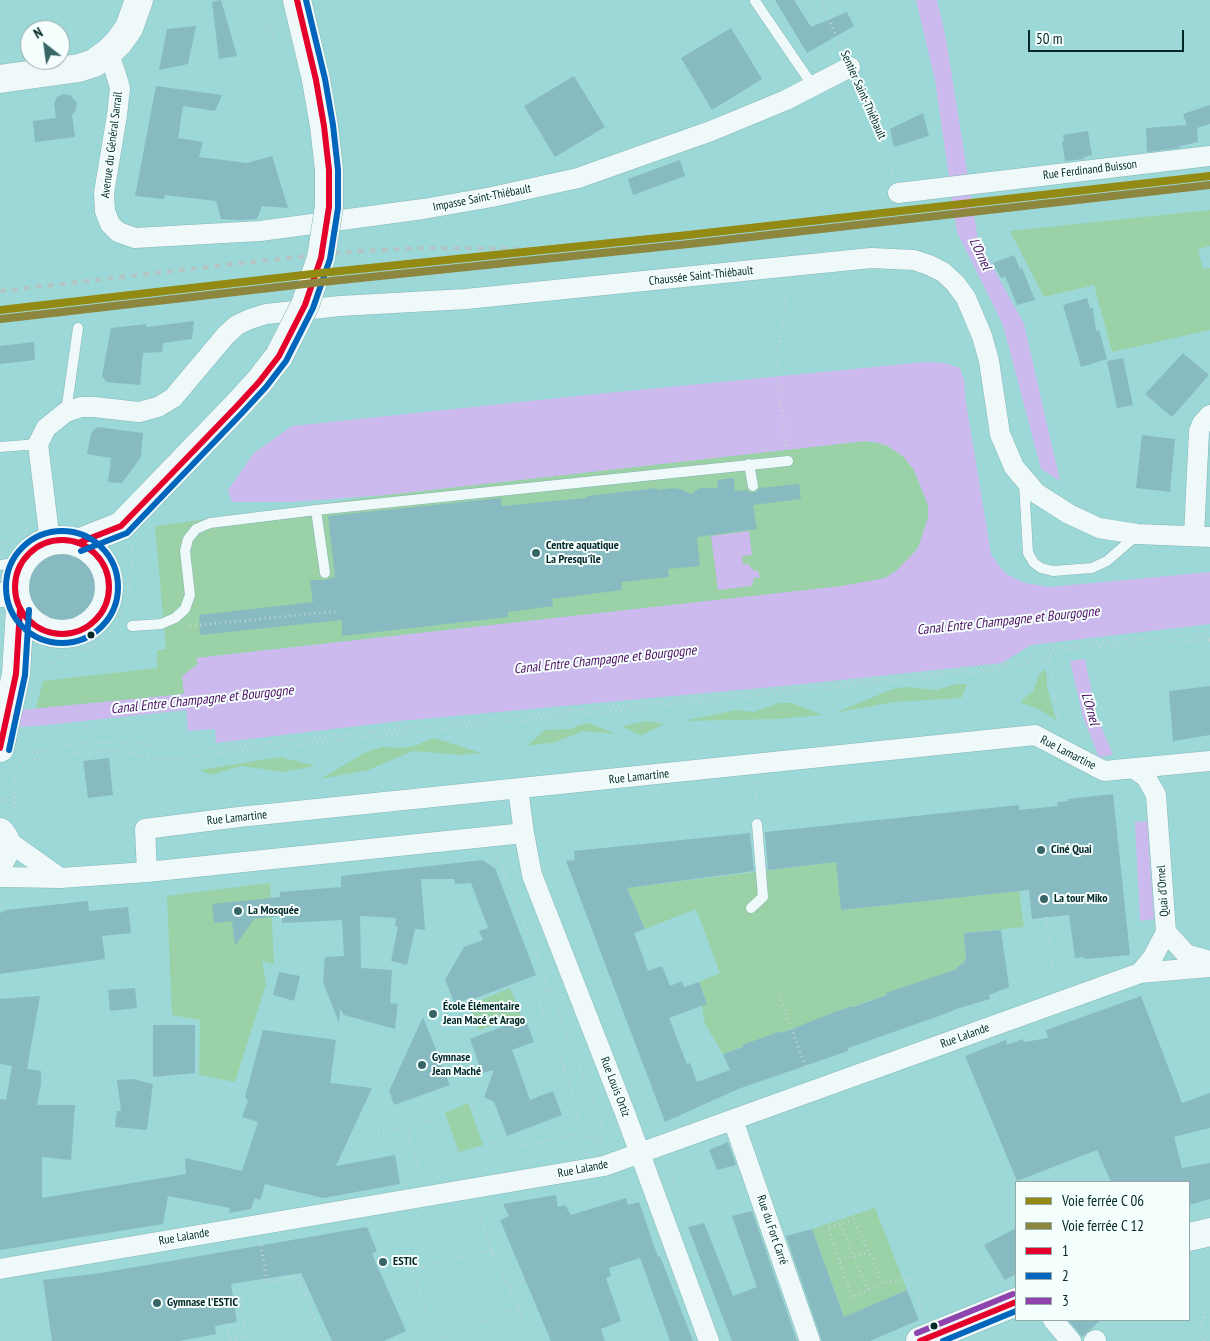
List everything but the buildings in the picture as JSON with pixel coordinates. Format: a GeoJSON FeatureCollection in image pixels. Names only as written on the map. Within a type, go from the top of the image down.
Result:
{"type":"FeatureCollection","features":[{"type":"Feature","properties":{"kind":"main road"},"geometry":{"type":"LineString","coordinates":[[0,79],[79,68],[94,62],[108,53],[119,42],[129,28],[139,0]]}},
{"type":"Feature","properties":{"kind":"main road"},"geometry":{"type":"LineString","coordinates":[[107,572],[127,532],[259,382],[279,356],[294,329],[313,284],[321,258],[329,207],[329,170],[316,80],[298,0]]}},
{"type":"Feature","properties":{"kind":"main road"},"geometry":{"type":"LineString","coordinates":[[78,543],[127,532]]}},
{"type":"Feature","properties":{"kind":"main road"},"geometry":{"type":"LineString","coordinates":[[12,599],[32,624],[49,633],[70,634],[88,626],[102,612],[109,593],[107,572],[98,557],[86,546],[64,540],[50,542],[11,564],[15,581],[12,599],[23,676],[12,756]]}},
{"type":"Feature","properties":{"kind":"main road"},"geometry":{"type":"LineString","coordinates":[[23,676],[31,658],[58,634]]}},
{"type":"Feature","properties":{"kind":"main road"},"geometry":{"type":"LineString","coordinates":[[1190,1236],[1210,1232]]}},
{"type":"Feature","properties":{"kind":"main road"},"geometry":{"type":"LineString","coordinates":[[926,1338],[1015,1302]]}},
{"type":"Feature","properties":{"kind":"street","name":"Avenue du Général Sarrail"},"geometry":{"type":"LineString","coordinates":[[105,211],[104,193],[120,88],[108,53]]}},
{"type":"Feature","properties":{"kind":"street","name":"Impasse Saint-Thiébault"},"geometry":{"type":"LineString","coordinates":[[105,211],[110,224],[118,232],[135,238],[260,231],[458,203],[578,178],[711,131],[786,100],[850,67]]}},
{"type":"Feature","properties":{"kind":"street","name":"Rue Ferdinand Buisson"},"geometry":{"type":"LineString","coordinates":[[898,193],[1210,156]]}},
{"type":"Feature","properties":{"kind":"street","name":"Chaussée Saint-Thiébault"},"geometry":{"type":"LineString","coordinates":[[66,412],[80,407],[139,412],[158,407],[172,398],[226,335],[237,325],[266,314],[340,306],[466,299],[871,258],[914,260],[943,272],[955,283],[966,298],[982,336],[1000,434],[1014,467],[1036,493],[1083,522],[1099,528],[1138,534],[1202,537]]}},
{"type":"Feature","properties":{"kind":"street"},"geometry":{"type":"LineString","coordinates":[[50,542],[38,444],[46,428],[66,412]]}},
{"type":"Feature","properties":{"kind":"street"},"geometry":{"type":"LineString","coordinates":[[1202,537],[1199,431],[1210,415]]}},
{"type":"Feature","properties":{"kind":"street","name":"Rue Lamartine"},"geometry":{"type":"LineString","coordinates":[[148,872],[145,829],[239,817],[1035,735],[1104,771],[1210,761]]}},
{"type":"Feature","properties":{"kind":"street","name":"Quai d'Ornel"},"geometry":{"type":"LineString","coordinates":[[1133,768],[1146,777],[1156,795],[1166,932],[1186,954],[1210,961]]}},
{"type":"Feature","properties":{"kind":"street","name":"Rue Louis Ortiz"},"geometry":{"type":"LineString","coordinates":[[518,789],[532,875],[640,1153],[709,1341]]}},
{"type":"Feature","properties":{"kind":"street"},"geometry":{"type":"LineString","coordinates":[[0,877],[60,878],[148,872],[524,833]]}},
{"type":"Feature","properties":{"kind":"street"},"geometry":{"type":"LineString","coordinates":[[5,838],[60,878]]}},
{"type":"Feature","properties":{"kind":"street"},"geometry":{"type":"LineString","coordinates":[[1140,972],[1152,957],[1166,932]]}},
{"type":"Feature","properties":{"kind":"street","name":"Rue Lalande"},"geometry":{"type":"LineString","coordinates":[[0,1268],[604,1166],[1140,972],[1210,967]]}},
{"type":"Feature","properties":{"kind":"street","name":"Rue du Fort Carré"},"geometry":{"type":"LineString","coordinates":[[733,1120],[810,1341]]}},
{"type":"Feature","properties":{"kind":"street"},"geometry":{"type":"LineString","coordinates":[[1054,1321],[1071,1341]]}},
{"type":"Feature","properties":{"kind":"lane"},"geometry":{"type":"LineString","coordinates":[[755,1],[812,86]]}},
{"type":"Feature","properties":{"kind":"lane"},"geometry":{"type":"LineString","coordinates":[[66,412],[78,328]]}},
{"type":"Feature","properties":{"kind":"lane"},"geometry":{"type":"LineString","coordinates":[[0,446],[38,444]]}},
{"type":"Feature","properties":{"kind":"lane"},"geometry":{"type":"LineString","coordinates":[[132,626],[161,624],[175,618],[185,609],[190,596],[185,551],[188,539],[196,529],[210,523],[316,510],[788,461]]}},
{"type":"Feature","properties":{"kind":"lane"},"geometry":{"type":"LineString","coordinates":[[749,464],[753,486]]}},
{"type":"Feature","properties":{"kind":"lane"},"geometry":{"type":"LineString","coordinates":[[1024,480],[1028,553],[1034,563],[1041,568],[1053,571],[1092,568],[1107,561],[1138,534]]}},
{"type":"Feature","properties":{"kind":"lane"},"geometry":{"type":"LineString","coordinates":[[316,510],[325,573]]}},
{"type":"Feature","properties":{"kind":"lane"},"geometry":{"type":"LineString","coordinates":[[751,908],[763,897],[757,824]]}},
{"type":"Feature","properties":{"kind":"path","name":"Sentier Saint-Thiébault"},"geometry":{"type":"LineString","coordinates":[[821,0],[886,149],[898,193]]}},
{"type":"Feature","properties":{"kind":"path"},"geometry":{"type":"LineString","coordinates":[[788,461],[776,366],[791,266]]}},
{"type":"Feature","properties":{"kind":"path"},"geometry":{"type":"LineString","coordinates":[[23,676],[95,644],[108,634],[120,618],[128,601],[127,532]]}},
{"type":"Feature","properties":{"kind":"path"},"geometry":{"type":"LineString","coordinates":[[200,625],[339,611]]}},
{"type":"Feature","properties":{"kind":"path"},"geometry":{"type":"LineString","coordinates":[[12,756],[74,744],[135,741],[171,749],[206,749],[1002,666],[1048,649],[1108,641],[1210,634]]}},
{"type":"Feature","properties":{"kind":"path"},"geometry":{"type":"LineString","coordinates":[[12,756],[106,750],[165,759],[999,670],[1048,658],[1058,651],[1115,645],[1210,640]]}},
{"type":"Feature","properties":{"kind":"path"},"geometry":{"type":"LineString","coordinates":[[1048,658],[1065,751]]}},
{"type":"Feature","properties":{"kind":"path"},"geometry":{"type":"LineString","coordinates":[[5,838],[14,800],[12,756]]}},
{"type":"Feature","properties":{"kind":"path"},"geometry":{"type":"LineString","coordinates":[[754,765],[757,824]]}},
{"type":"Feature","properties":{"kind":"path"},"geometry":{"type":"LineString","coordinates":[[0,800],[14,800]]}},
{"type":"Feature","properties":{"kind":"path"},"geometry":{"type":"LineString","coordinates":[[471,1101],[485,1138],[505,1150],[577,1133],[600,1141],[601,1122],[498,857],[489,854]]}},
{"type":"Feature","properties":{"kind":"path"},"geometry":{"type":"LineString","coordinates":[[0,905],[27,894],[31,877]]}},
{"type":"Feature","properties":{"kind":"path"},"geometry":{"type":"LineString","coordinates":[[1046,917],[1056,1003]]}},
{"type":"Feature","properties":{"kind":"path"},"geometry":{"type":"LineString","coordinates":[[576,985],[537,995],[576,1101],[577,1133]]}},
{"type":"Feature","properties":{"kind":"path"},"geometry":{"type":"LineString","coordinates":[[779,995],[814,1090]]}},
{"type":"Feature","properties":{"kind":"path"},"geometry":{"type":"LineString","coordinates":[[378,1131],[407,1130],[432,1119]]}},
{"type":"Feature","properties":{"kind":"path"},"geometry":{"type":"LineString","coordinates":[[407,1130],[427,1196]]}},
{"type":"Feature","properties":{"kind":"path"},"geometry":{"type":"LineString","coordinates":[[999,1154],[1005,1168],[1010,1165]]}},
{"type":"Feature","properties":{"kind":"path"},"geometry":{"type":"LineString","coordinates":[[474,1189],[491,1250],[532,1341]]}},
{"type":"Feature","properties":{"kind":"path"},"geometry":{"type":"LineString","coordinates":[[883,1284],[854,1219],[828,1227],[852,1297],[883,1284],[909,1278],[926,1338]]}},
{"type":"Feature","properties":{"kind":"path"},"geometry":{"type":"LineString","coordinates":[[840,1224],[868,1290]]}},
{"type":"Feature","properties":{"kind":"path"},"geometry":{"type":"LineString","coordinates":[[258,1225],[267,1282]]}},
{"type":"Feature","properties":{"kind":"path"},"geometry":{"type":"LineString","coordinates":[[491,1250],[411,1270],[436,1340],[518,1308]]}},
{"type":"Feature","properties":{"kind":"path"},"geometry":{"type":"LineString","coordinates":[[840,1260],[869,1252]]}},
{"type":"Feature","properties":{"kind":"path"},"geometry":{"type":"LineString","coordinates":[[226,1324],[230,1341],[246,1339],[240,1291],[267,1282],[296,1276],[324,1341]]}},
{"type":"Feature","properties":{"kind":"path"},"geometry":{"type":"LineString","coordinates":[[509,1288],[524,1280]]}},
{"type":"Feature","properties":{"kind":"path"},"geometry":{"type":"LineString","coordinates":[[1204,1341],[1200,1337],[1204,1311],[1210,1307]]}},
{"type":"Feature","properties":{"kind":"green space"},"geometry":{"type":"Polygon","coordinates":[[[1210,210],[1210,246],[1198,249],[1203,269],[1210,268],[1210,330],[1112,352],[1094,285],[1044,297],[1010,231],[1210,210]]]}},
{"type":"Feature","properties":{"kind":"green space","name":"Centre aquatique La Presqu'île"},"geometry":{"type":"Polygon","coordinates":[[[865,441],[886,445],[903,456],[914,470],[928,505],[928,518],[918,548],[896,571],[885,578],[842,586],[196,658],[198,664],[184,694],[36,709],[43,681],[157,668],[157,650],[166,649],[155,526],[386,495],[865,441]]]}},
{"type":"Feature","properties":{"kind":"green space"},"geometry":{"type":"Polygon","coordinates":[[[1045,669],[1047,687],[1056,720],[1042,711],[1020,702],[1034,690],[1038,676],[1045,669]]]}},
{"type":"Feature","properties":{"kind":"green space"},"geometry":{"type":"Polygon","coordinates":[[[958,684],[967,684],[961,698],[894,702],[834,713],[893,689],[907,687],[935,690],[958,684]]]}},
{"type":"Feature","properties":{"kind":"green space"},"geometry":{"type":"Polygon","coordinates":[[[779,703],[792,703],[823,715],[777,719],[683,721],[737,710],[754,712],[779,703]]]}},
{"type":"Feature","properties":{"kind":"green space"},"geometry":{"type":"Polygon","coordinates":[[[647,721],[664,724],[643,735],[622,726],[647,721]]]}},
{"type":"Feature","properties":{"kind":"green space"},"geometry":{"type":"Polygon","coordinates":[[[589,723],[616,734],[583,731],[556,742],[527,746],[545,730],[570,729],[589,723]]]}},
{"type":"Feature","properties":{"kind":"green space"},"geometry":{"type":"Polygon","coordinates":[[[434,738],[481,753],[461,755],[413,751],[368,770],[320,779],[368,751],[382,747],[401,748],[414,746],[434,738]]]}},
{"type":"Feature","properties":{"kind":"green space"},"geometry":{"type":"Polygon","coordinates":[[[280,757],[316,766],[283,772],[242,766],[211,775],[200,770],[280,757]]]}},
{"type":"Feature","properties":{"kind":"green space"},"geometry":{"type":"Polygon","coordinates":[[[836,862],[842,910],[1019,891],[1024,927],[964,933],[966,960],[957,969],[723,1054],[705,1024],[702,1006],[707,1003],[699,982],[720,973],[696,909],[645,929],[627,888],[836,862]]]}},
{"type":"Feature","properties":{"kind":"green space"},"geometry":{"type":"Polygon","coordinates":[[[270,883],[274,964],[262,961],[266,984],[235,1082],[199,1075],[200,1020],[172,1015],[167,896],[270,883]]]}},
{"type":"Feature","properties":{"kind":"green space"},"geometry":{"type":"Polygon","coordinates":[[[510,988],[521,1015],[479,1030],[469,1005],[510,988]]]}},
{"type":"Feature","properties":{"kind":"green space"},"geometry":{"type":"Polygon","coordinates":[[[468,1103],[483,1145],[459,1152],[445,1113],[468,1103]]]}},
{"type":"Feature","properties":{"kind":"green space"},"geometry":{"type":"Polygon","coordinates":[[[875,1208],[907,1290],[844,1317],[812,1229],[875,1208]]]}},
{"type":"Feature","properties":{"kind":"water","name":"L'Ornel"},"geometry":{"type":"Polygon","coordinates":[[[916,0],[937,0],[946,39],[978,240],[1024,324],[1060,481],[1041,469],[1003,325],[957,232],[935,80],[916,0]]]}},
{"type":"Feature","properties":{"kind":"water","name":"Canal Entre Champagne et Bourgogne"},"geometry":{"type":"Polygon","coordinates":[[[925,362],[945,363],[960,368],[964,380],[966,403],[991,554],[1008,575],[1025,583],[1050,587],[1210,572],[1210,624],[1031,645],[1002,663],[794,685],[400,721],[216,743],[215,729],[188,731],[186,710],[37,726],[0,728],[0,712],[184,694],[182,676],[198,664],[196,658],[842,586],[885,578],[896,571],[918,548],[928,518],[928,505],[914,470],[903,456],[886,445],[875,442],[865,441],[386,495],[292,502],[232,502],[228,490],[254,453],[292,426],[925,362]]]}},
{"type":"Feature","properties":{"kind":"water"},"geometry":{"type":"Polygon","coordinates":[[[749,531],[752,555],[742,556],[743,564],[748,564],[754,571],[758,571],[760,577],[754,578],[752,586],[718,590],[711,536],[749,531]]]}},
{"type":"Feature","properties":{"kind":"water","name":"L'Ornel"},"geometry":{"type":"Polygon","coordinates":[[[1085,659],[1096,714],[1113,755],[1099,757],[1083,717],[1070,661],[1085,659]]]}},
{"type":"Feature","properties":{"kind":"water"},"geometry":{"type":"Polygon","coordinates":[[[1147,821],[1154,919],[1140,921],[1135,822],[1147,821]]]}},
{"type":"Feature","properties":{"kind":"railway"},"geometry":{"type":"LineString","coordinates":[[0,291],[357,251],[425,248],[550,249]]}},
{"type":"Feature","properties":{"kind":"transit line","name":"1"},"geometry":{"type":"LineString","coordinates":[[78,543],[121,526],[236,407],[279,356],[305,305],[321,258],[329,207],[329,170],[316,80],[297,0]]}},
{"type":"Feature","properties":{"kind":"transit line","name":"2"},"geometry":{"type":"LineString","coordinates":[[81,551],[127,533],[242,413],[266,387],[286,361],[313,308],[330,259],[338,208],[338,170],[325,79],[306,0]]}},
{"type":"Feature","properties":{"kind":"transit line"},"geometry":{"type":"LineString","coordinates":[[0,310],[1210,176]]}},
{"type":"Feature","properties":{"kind":"transit line"},"geometry":{"type":"LineString","coordinates":[[1,319],[1210,185]]}},
{"type":"Feature","properties":{"kind":"transit line","name":"2"},"geometry":{"type":"LineString","coordinates":[[62,531],[73,532],[83,536],[101,548],[113,566],[117,576],[118,587],[117,598],[113,608],[101,626],[83,638],[73,642],[62,643],[51,642],[41,638],[23,626],[11,608],[7,598],[6,587],[7,576],[11,566],[23,548],[41,536],[51,532],[62,531]]}},
{"type":"Feature","properties":{"kind":"transit line","name":"1"},"geometry":{"type":"LineString","coordinates":[[62,540],[80,544],[95,554],[105,569],[109,587],[105,605],[95,620],[80,630],[62,634],[44,630],[29,620],[19,605],[15,587],[19,569],[29,554],[44,544],[62,540]]}},
{"type":"Feature","properties":{"kind":"transit line","name":"1"},"geometry":{"type":"LineString","coordinates":[[0,748],[16,674],[20,609]]}},
{"type":"Feature","properties":{"kind":"transit line","name":"2"},"geometry":{"type":"LineString","coordinates":[[9,750],[25,675],[29,610]]}},
{"type":"Feature","properties":{"kind":"transit line","name":"3"},"geometry":{"type":"LineString","coordinates":[[917,1333],[1013,1294]]}},
{"type":"Feature","properties":{"kind":"transit line","name":"1"},"geometry":{"type":"LineString","coordinates":[[920,1341],[1015,1302]]}},
{"type":"Feature","properties":{"kind":"transit line","name":"2"},"geometry":{"type":"LineString","coordinates":[[943,1341],[1015,1311]]}},
{"type":"Feature","properties":{"kind":"place","name":"Centre aquatique La Presqu'île"},"geometry":{"type":"Point","coordinates":[536,553]}},
{"type":"Feature","properties":{"kind":"place","name":"Ciné Quai"},"geometry":{"type":"Point","coordinates":[1041,850]}},
{"type":"Feature","properties":{"kind":"place","name":"La tour Miko"},"geometry":{"type":"Point","coordinates":[1044,899]}},
{"type":"Feature","properties":{"kind":"place","name":"La Mosquée"},"geometry":{"type":"Point","coordinates":[238,911]}},
{"type":"Feature","properties":{"kind":"place","name":"École Élémentaire Jean Macé et Arago"},"geometry":{"type":"Point","coordinates":[433,1014]}},
{"type":"Feature","properties":{"kind":"place","name":"Gymnase Jean Maché"},"geometry":{"type":"Point","coordinates":[422,1065]}},
{"type":"Feature","properties":{"kind":"place","name":"ESTIC"},"geometry":{"type":"Point","coordinates":[383,1262]}},
{"type":"Feature","properties":{"kind":"place","name":"Gymnase l'ESTIC"},"geometry":{"type":"Point","coordinates":[157,1303]}}]}
